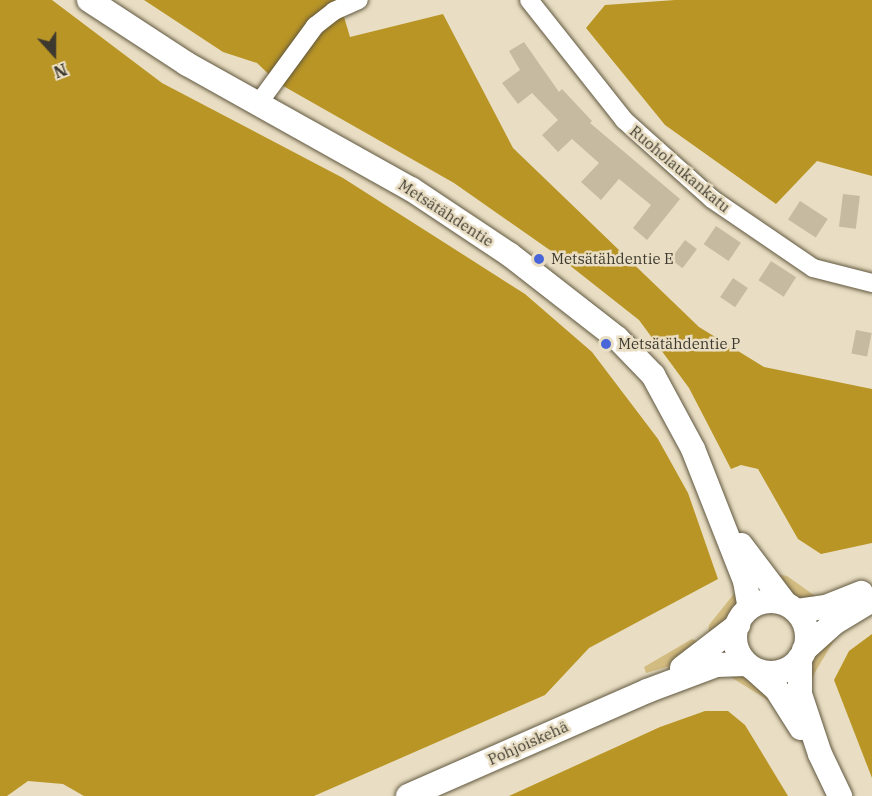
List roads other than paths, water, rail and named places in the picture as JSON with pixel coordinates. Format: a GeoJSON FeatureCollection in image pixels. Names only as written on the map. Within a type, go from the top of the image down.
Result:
{"type":"FeatureCollection","features":[{"type":"Feature","properties":{"kind":"main road","name":"Metsätähdentie"},"geometry":{"type":"LineString","coordinates":[[89,0],[187,64],[421,196],[509,254],[617,338],[658,384],[693,449],[720,512],[745,581],[744,617]]}},
{"type":"Feature","properties":{"kind":"main road","name":"Metsätähdentie"},"geometry":{"type":"LineString","coordinates":[[720,512],[761,575],[791,607]]}},
{"type":"Feature","properties":{"kind":"main road"},"geometry":{"type":"LineString","coordinates":[[820,754],[777,690],[736,651],[744,617],[760,603],[791,607],[826,607],[872,589]]}},
{"type":"Feature","properties":{"kind":"main road"},"geometry":{"type":"LineString","coordinates":[[751,667],[782,673],[834,623],[872,600]]}},
{"type":"Feature","properties":{"kind":"main road"},"geometry":{"type":"LineString","coordinates":[[791,607],[808,632],[802,654],[800,694],[820,754],[840,796]]}},
{"type":"Feature","properties":{"kind":"main road","name":"Pohjoiskehä"},"geometry":{"type":"LineString","coordinates":[[647,691],[744,617]]}},
{"type":"Feature","properties":{"kind":"main road","name":"Pohjoiskehä"},"geometry":{"type":"LineString","coordinates":[[408,796],[647,691],[716,665],[751,667]]}},
{"type":"Feature","properties":{"kind":"street"},"geometry":{"type":"LineString","coordinates":[[258,104],[315,26],[334,11],[359,0]]}},
{"type":"Feature","properties":{"kind":"street","name":"Ruoholaukankatu"},"geometry":{"type":"LineString","coordinates":[[529,0],[624,120],[704,192],[813,268],[872,283]]}},
{"type":"Feature","properties":{"kind":"place","name":"Metsätähdentie E"},"geometry":{"type":"Point","coordinates":[539,259]}},
{"type":"Feature","properties":{"kind":"place","name":"Metsätähdentie P"},"geometry":{"type":"Point","coordinates":[606,344]}}]}
